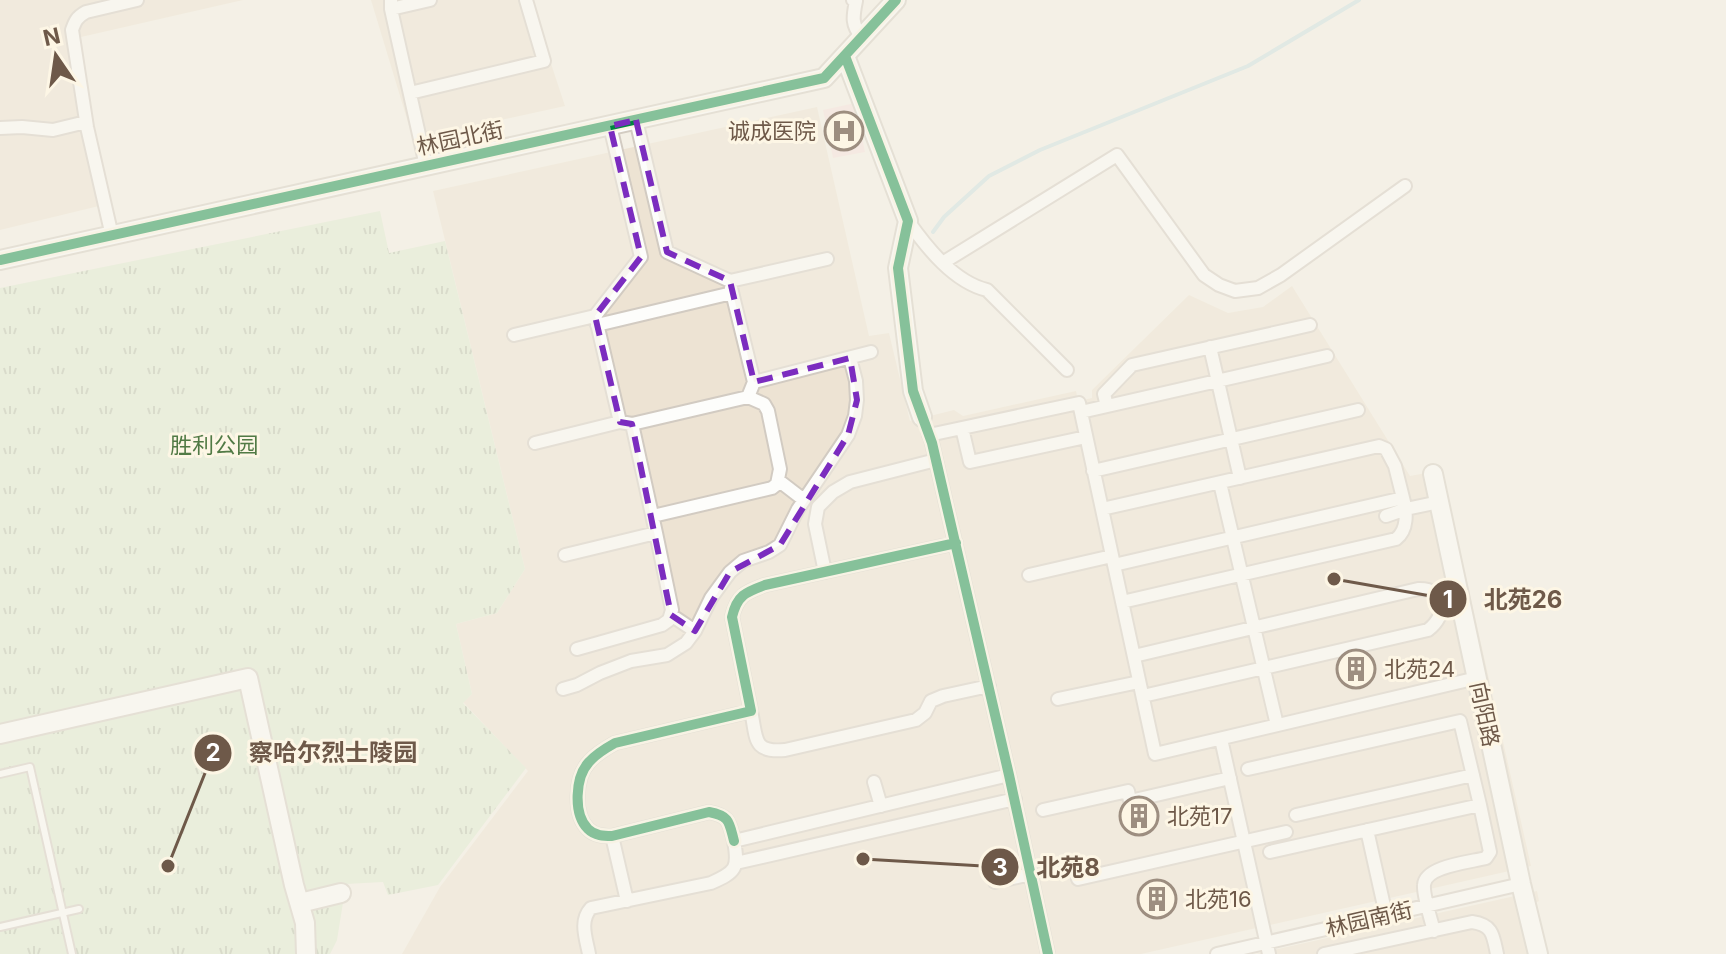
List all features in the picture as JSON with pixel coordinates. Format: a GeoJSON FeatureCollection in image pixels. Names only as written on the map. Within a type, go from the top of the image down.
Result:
{"type":"FeatureCollection","features":[{"type":"Feature","properties":{"kind":"street"},"geometry":{"type":"LineString","coordinates":[[112,236],[86,122],[72,30],[78,16],[86,12],[137,0]]}},
{"type":"Feature","properties":{"kind":"street"},"geometry":{"type":"LineString","coordinates":[[426,166],[391,5],[430,0]]}},
{"type":"Feature","properties":{"kind":"street"},"geometry":{"type":"LineString","coordinates":[[410,93],[544,61],[526,0]]}},
{"type":"Feature","properties":{"kind":"street"},"geometry":{"type":"LineString","coordinates":[[853,0],[856,1],[853,24],[862,37]]}},
{"type":"Feature","properties":{"kind":"street","name":"林园北街"},"geometry":{"type":"LineString","coordinates":[[0,260],[824,78],[896,0]]}},
{"type":"Feature","properties":{"kind":"street"},"geometry":{"type":"LineString","coordinates":[[845,56],[908,221],[919,237],[971,286],[987,290],[1067,370]]}},
{"type":"Feature","properties":{"kind":"street"},"geometry":{"type":"LineString","coordinates":[[636,120],[667,252],[731,287],[754,382],[748,397]]}},
{"type":"Feature","properties":{"kind":"street"},"geometry":{"type":"LineString","coordinates":[[0,128],[53,130],[86,122]]}},
{"type":"Feature","properties":{"kind":"street"},"geometry":{"type":"LineString","coordinates":[[596,320],[641,257],[610,126]]}},
{"type":"Feature","properties":{"kind":"street"},"geometry":{"type":"LineString","coordinates":[[944,262],[1117,155],[1204,275],[1235,291],[1258,288],[1281,275],[1405,186]]}},
{"type":"Feature","properties":{"kind":"street"},"geometry":{"type":"LineString","coordinates":[[908,221],[898,268],[913,391],[929,435],[956,543],[1048,954]]}},
{"type":"Feature","properties":{"kind":"street"},"geometry":{"type":"LineString","coordinates":[[514,335],[596,320],[731,287],[827,259]]}},
{"type":"Feature","properties":{"kind":"street"},"geometry":{"type":"LineString","coordinates":[[577,649],[662,625],[669,620],[672,610],[653,516],[596,320]]}},
{"type":"Feature","properties":{"kind":"street"},"geometry":{"type":"LineString","coordinates":[[1107,406],[1104,394],[1132,365],[1310,325]]}},
{"type":"Feature","properties":{"kind":"street"},"geometry":{"type":"LineString","coordinates":[[1210,347],[1240,478]]}},
{"type":"Feature","properties":{"kind":"street"},"geometry":{"type":"LineString","coordinates":[[754,382],[871,352]]}},
{"type":"Feature","properties":{"kind":"street"},"geometry":{"type":"LineString","coordinates":[[1081,412],[1327,356]]}},
{"type":"Feature","properties":{"kind":"street"},"geometry":{"type":"LineString","coordinates":[[563,689],[631,661],[667,655],[686,643],[711,598],[730,572],[743,561],[780,545],[804,500],[848,435],[857,400],[850,358]]}},
{"type":"Feature","properties":{"kind":"street"},"geometry":{"type":"LineString","coordinates":[[535,443],[748,397],[764,404],[780,469],[777,484],[772,488],[653,516]]}},
{"type":"Feature","properties":{"kind":"street"},"geometry":{"type":"LineString","coordinates":[[929,435],[1079,403],[1155,754],[1477,678]]}},
{"type":"Feature","properties":{"kind":"street"},"geometry":{"type":"LineString","coordinates":[[1093,471],[1358,410]]}},
{"type":"Feature","properties":{"kind":"street"},"geometry":{"type":"LineString","coordinates":[[962,428],[970,462],[1086,437]]}},
{"type":"Feature","properties":{"kind":"street"},"geometry":{"type":"LineString","coordinates":[[1102,509],[1379,446],[1386,449],[1395,466],[1405,504],[1404,529],[1396,539],[1122,602]]}},
{"type":"Feature","properties":{"kind":"street"},"geometry":{"type":"LineString","coordinates":[[825,572],[815,524],[818,507],[833,492],[850,482],[936,460]]}},
{"type":"Feature","properties":{"kind":"street","name":"向阳路"},"geometry":{"type":"LineString","coordinates":[[1433,474],[1538,954]]}},
{"type":"Feature","properties":{"kind":"street"},"geometry":{"type":"LineString","coordinates":[[778,480],[804,500]]}},
{"type":"Feature","properties":{"kind":"street"},"geometry":{"type":"LineString","coordinates":[[1220,483],[1277,725]]}},
{"type":"Feature","properties":{"kind":"street"},"geometry":{"type":"LineString","coordinates":[[1029,575],[1405,504],[1439,502]]}},
{"type":"Feature","properties":{"kind":"street"},"geometry":{"type":"LineString","coordinates":[[1386,516],[1405,504]]}},
{"type":"Feature","properties":{"kind":"street"},"geometry":{"type":"LineString","coordinates":[[565,555],[656,533]]}},
{"type":"Feature","properties":{"kind":"street"},"geometry":{"type":"LineString","coordinates":[[956,543],[765,585],[746,592],[735,604],[732,617],[757,740],[769,752],[785,750],[916,720],[925,713],[931,701],[989,686]]}},
{"type":"Feature","properties":{"kind":"street"},"geometry":{"type":"LineString","coordinates":[[1134,656],[1418,589],[1435,592],[1441,602],[1440,616],[1428,630],[1143,696]]}},
{"type":"Feature","properties":{"kind":"street"},"geometry":{"type":"LineString","coordinates":[[1441,602],[1460,598]]}},
{"type":"Feature","properties":{"kind":"street"},"geometry":{"type":"LineString","coordinates":[[671,615],[695,631]]}},
{"type":"Feature","properties":{"kind":"street"},"geometry":{"type":"LineString","coordinates":[[0,734],[248,678],[305,923],[306,954]]}},
{"type":"Feature","properties":{"kind":"street"},"geometry":{"type":"LineString","coordinates":[[1058,699],[1139,682]]}},
{"type":"Feature","properties":{"kind":"street"},"geometry":{"type":"LineString","coordinates":[[589,954],[583,923],[591,908],[711,883],[727,876],[735,868],[737,857],[729,821],[722,815],[709,812],[612,836],[600,836],[588,830],[577,794],[580,775],[588,763],[615,743],[751,711]]}},
{"type":"Feature","properties":{"kind":"street"},"geometry":{"type":"LineString","coordinates":[[1248,769],[1460,721],[1490,852],[1486,858],[1436,870],[1428,875],[1424,885],[1434,931]]}},
{"type":"Feature","properties":{"kind":"street"},"geometry":{"type":"LineString","coordinates":[[1221,739],[1268,948]]}},
{"type":"Feature","properties":{"kind":"street"},"geometry":{"type":"LineString","coordinates":[[734,841],[1009,775]]}},
{"type":"Feature","properties":{"kind":"street"},"geometry":{"type":"LineString","coordinates":[[1296,815],[1473,775]]}},
{"type":"Feature","properties":{"kind":"street"},"geometry":{"type":"LineString","coordinates":[[1043,810],[1128,791],[1130,801],[1230,778]]}},
{"type":"Feature","properties":{"kind":"street"},"geometry":{"type":"LineString","coordinates":[[874,782],[881,806]]}},
{"type":"Feature","properties":{"kind":"street"},"geometry":{"type":"LineString","coordinates":[[736,863],[1015,799]]}},
{"type":"Feature","properties":{"kind":"street"},"geometry":{"type":"LineString","coordinates":[[1270,852],[1480,805]]}},
{"type":"Feature","properties":{"kind":"street"},"geometry":{"type":"LineString","coordinates":[[1367,830],[1386,915]]}},
{"type":"Feature","properties":{"kind":"street"},"geometry":{"type":"LineString","coordinates":[[1078,879],[1286,832]]}},
{"type":"Feature","properties":{"kind":"street"},"geometry":{"type":"LineString","coordinates":[[612,836],[627,901]]}},
{"type":"Feature","properties":{"kind":"street"},"geometry":{"type":"LineString","coordinates":[[995,882],[1031,874]]}},
{"type":"Feature","properties":{"kind":"street","name":"林园南街"},"geometry":{"type":"LineString","coordinates":[[1217,954],[1268,948],[1386,915],[1521,884]]}},
{"type":"Feature","properties":{"kind":"street"},"geometry":{"type":"LineString","coordinates":[[300,903],[341,893]]}},
{"type":"Feature","properties":{"kind":"street"},"geometry":{"type":"LineString","coordinates":[[1324,954],[1472,922],[1483,924],[1493,933],[1497,954]]}},
{"type":"Feature","properties":{"kind":"lane"},"geometry":{"type":"LineString","coordinates":[[0,774],[30,767],[72,954]]}},
{"type":"Feature","properties":{"kind":"lane"},"geometry":{"type":"LineString","coordinates":[[0,927],[79,909]]}},
{"type":"Feature","properties":{"kind":"highlighted area"},"geometry":{"type":"Polygon","coordinates":[[[636,120],[667,252],[730,281],[754,382],[850,358],[857,400],[848,435],[780,545],[730,572],[695,631],[671,615],[632,424],[620,422],[595,316],[641,257],[610,126],[636,120]]]}},
{"type":"Feature","properties":{"kind":"shaded area"},"geometry":{"type":"Polygon","coordinates":[[[0,0],[243,0],[81,37],[103,205],[0,230],[0,0]]]}},
{"type":"Feature","properties":{"kind":"shaded area"},"geometry":{"type":"Polygon","coordinates":[[[371,0],[530,0],[565,106],[413,139],[371,0]]]}},
{"type":"Feature","properties":{"kind":"shaded area","name":"诚成医院"},"geometry":{"type":"Polygon","coordinates":[[[855,103],[865,152],[833,158],[823,110],[855,103]]]}},
{"type":"Feature","properties":{"kind":"shaded area"},"geometry":{"type":"Polygon","coordinates":[[[817,107],[869,336],[889,333],[910,421],[954,410],[963,416],[1076,391],[1078,401],[1092,398],[1092,390],[1189,295],[1228,313],[1263,307],[1292,286],[1410,476],[1442,470],[1531,866],[1141,954],[402,954],[440,887],[528,771],[463,702],[472,694],[456,624],[497,613],[525,569],[433,191],[817,107]]]}},
{"type":"Feature","properties":{"kind":"shaded area"},"geometry":{"type":"Polygon","coordinates":[[[1537,891],[1539,901],[1535,903],[1548,954],[1256,954],[1537,891]]]}},
{"type":"Feature","properties":{"kind":"green space","name":"胜利公园"},"geometry":{"type":"Polygon","coordinates":[[[380,211],[389,253],[445,241],[525,569],[497,613],[456,624],[472,694],[463,703],[526,768],[438,885],[388,895],[383,882],[346,884],[337,940],[330,954],[0,954],[0,288],[380,211]]]}},
{"type":"Feature","properties":{"kind":"waterway"},"geometry":{"type":"LineString","coordinates":[[933,232],[944,217],[989,176],[1040,150],[1248,66],[1359,0]]}},
{"type":"Feature","properties":{"kind":"cycle path"},"geometry":{"type":"LineString","coordinates":[[0,260],[824,78],[896,0]]}},
{"type":"Feature","properties":{"kind":"cycle path"},"geometry":{"type":"LineString","coordinates":[[845,56],[908,221],[898,268],[913,391],[932,443],[1048,954]]}},
{"type":"Feature","properties":{"kind":"cycle path"},"geometry":{"type":"LineString","coordinates":[[734,841],[728,821],[709,812],[612,836],[594,833],[583,822],[578,805],[584,769],[595,756],[615,743],[751,711],[732,617],[740,599],[748,592],[765,585],[956,543]]}},
{"type":"Feature","properties":{"kind":"place","name":"诚成医院"},"geometry":{"type":"Point","coordinates":[844,131]}},
{"type":"Feature","properties":{"kind":"place","name":"北苑26"},"geometry":{"type":"Point","coordinates":[1334,579]}},
{"type":"Feature","properties":{"kind":"place","name":"北苑24"},"geometry":{"type":"Point","coordinates":[1356,669]}},
{"type":"Feature","properties":{"kind":"place","name":"北苑17"},"geometry":{"type":"Point","coordinates":[1139,816]}},
{"type":"Feature","properties":{"kind":"place","name":"北苑8"},"geometry":{"type":"Point","coordinates":[863,859]}},
{"type":"Feature","properties":{"kind":"place","name":"察哈尔烈士陵园"},"geometry":{"type":"Point","coordinates":[168,866]}},
{"type":"Feature","properties":{"kind":"place","name":"北苑16"},"geometry":{"type":"Point","coordinates":[1157,899]}}]}
